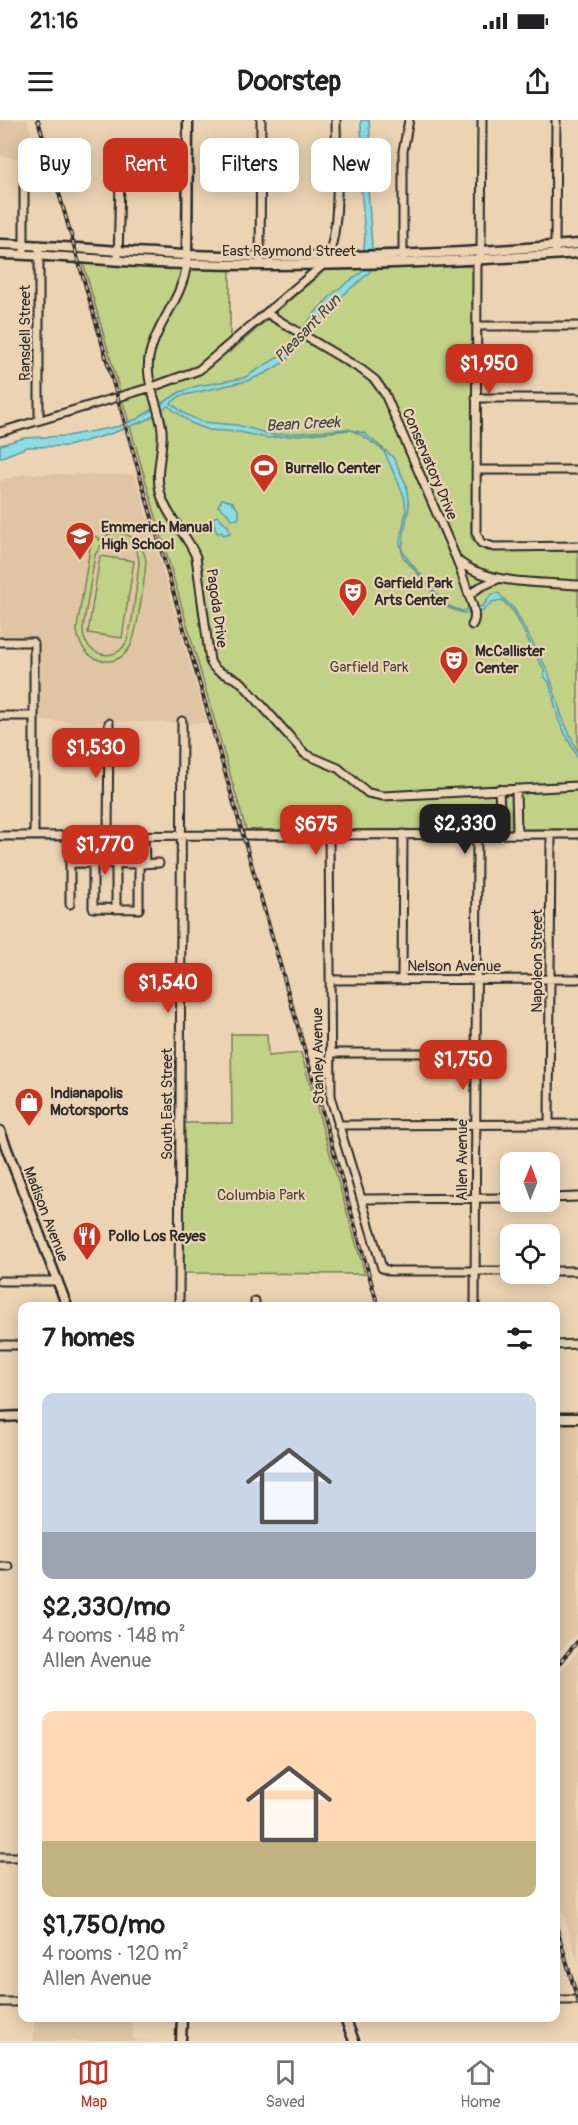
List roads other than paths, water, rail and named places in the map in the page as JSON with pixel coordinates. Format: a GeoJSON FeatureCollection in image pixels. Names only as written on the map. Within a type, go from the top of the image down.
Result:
{"type":"FeatureCollection","features":[{"type":"Feature","properties":{"kind":"main road"},"geometry":{"type":"LineString","coordinates":[[187,264],[188,120]]}},
{"type":"Feature","properties":{"kind":"main road","name":"East Raymond Street"},"geometry":{"type":"LineString","coordinates":[[0,244],[23,250]]}},
{"type":"Feature","properties":{"kind":"main road","name":"East Raymond Street"},"geometry":{"type":"LineString","coordinates":[[403,259],[478,260],[555,250],[578,244]]}},
{"type":"Feature","properties":{"kind":"main road","name":"East Raymond Street"},"geometry":{"type":"LineString","coordinates":[[0,254],[39,250],[118,255],[187,255],[324,264],[350,260],[403,259],[481,251],[555,250],[578,253]]}},
{"type":"Feature","properties":{"kind":"main road","name":"East Raymond Street"},"geometry":{"type":"LineString","coordinates":[[118,255],[187,264],[329,255],[350,260]]}},
{"type":"Feature","properties":{"kind":"main road","name":"Madison Avenue"},"geometry":{"type":"LineString","coordinates":[[0,1131],[66,1302]]}},
{"type":"Feature","properties":{"kind":"main road"},"geometry":{"type":"LineString","coordinates":[[0,1417],[18,1416]]}},
{"type":"Feature","properties":{"kind":"main road"},"geometry":{"type":"LineString","coordinates":[[560,1418],[578,1418]]}},
{"type":"Feature","properties":{"kind":"main road"},"geometry":{"type":"LineString","coordinates":[[181,2041],[182,2022]]}},
{"type":"Feature","properties":{"kind":"main road"},"geometry":{"type":"LineString","coordinates":[[347,2022],[354,2041]]}},
{"type":"Feature","properties":{"kind":"street"},"geometry":{"type":"LineString","coordinates":[[260,260],[261,120]]}},
{"type":"Feature","properties":{"kind":"street"},"geometry":{"type":"LineString","coordinates":[[0,432],[152,387],[202,369],[324,264],[329,255],[336,216],[336,120]]}},
{"type":"Feature","properties":{"kind":"street"},"geometry":{"type":"LineString","coordinates":[[403,259],[403,151],[409,120]]}},
{"type":"Feature","properties":{"kind":"street"},"geometry":{"type":"LineString","coordinates":[[482,120],[475,528],[482,543],[498,547],[578,546]]}},
{"type":"Feature","properties":{"kind":"street"},"geometry":{"type":"LineString","coordinates":[[555,250],[556,120]]}},
{"type":"Feature","properties":{"kind":"street"},"geometry":{"type":"LineString","coordinates":[[23,250],[24,192]]}},
{"type":"Feature","properties":{"kind":"street"},"geometry":{"type":"LineString","coordinates":[[118,255],[120,192]]}},
{"type":"Feature","properties":{"kind":"street","name":"Ransdell Street"},"geometry":{"type":"LineString","coordinates":[[39,250],[39,420]]}},
{"type":"Feature","properties":{"kind":"street","name":"Pagoda Drive"},"geometry":{"type":"LineString","coordinates":[[187,264],[180,291],[156,336],[148,366],[161,425],[159,488],[167,511],[189,541],[196,557],[210,661],[213,668],[242,683],[305,754],[344,771],[372,795],[391,796],[578,786]]}},
{"type":"Feature","properties":{"kind":"street","name":"Conservatory Drive"},"geometry":{"type":"LineString","coordinates":[[268,314],[362,370],[382,389],[457,560],[475,617],[472,626]]}},
{"type":"Feature","properties":{"kind":"street"},"geometry":{"type":"LineString","coordinates":[[477,326],[578,326]]}},
{"type":"Feature","properties":{"kind":"street"},"geometry":{"type":"LineString","coordinates":[[476,398],[578,398]]}},
{"type":"Feature","properties":{"kind":"street"},"geometry":{"type":"LineString","coordinates":[[476,470],[578,470]]}},
{"type":"Feature","properties":{"kind":"street"},"geometry":{"type":"LineString","coordinates":[[457,560],[475,571],[498,579],[578,585]]}},
{"type":"Feature","properties":{"kind":"street"},"geometry":{"type":"LineString","coordinates":[[470,598],[480,587],[498,579]]}},
{"type":"Feature","properties":{"kind":"street"},"geometry":{"type":"LineString","coordinates":[[0,642],[34,643],[34,836]]}},
{"type":"Feature","properties":{"kind":"street"},"geometry":{"type":"LineString","coordinates":[[0,716],[34,716]]}},
{"type":"Feature","properties":{"kind":"street","name":"South East Street"},"geometry":{"type":"LineString","coordinates":[[179,1302],[182,721]]}},
{"type":"Feature","properties":{"kind":"street"},"geometry":{"type":"LineString","coordinates":[[108,836],[109,723]]}},
{"type":"Feature","properties":{"kind":"street"},"geometry":{"type":"LineString","coordinates":[[500,789],[501,834]]}},
{"type":"Feature","properties":{"kind":"street"},"geometry":{"type":"LineString","coordinates":[[516,789],[517,834]]}},
{"type":"Feature","properties":{"kind":"street"},"geometry":{"type":"LineString","coordinates":[[402,980],[403,834]]}},
{"type":"Feature","properties":{"kind":"street","name":"Allen Avenue"},"geometry":{"type":"LineString","coordinates":[[475,1302],[477,834]]}},
{"type":"Feature","properties":{"kind":"street","name":"Napoleon Street"},"geometry":{"type":"LineString","coordinates":[[549,1124],[551,834]]}},
{"type":"Feature","properties":{"kind":"street"},"geometry":{"type":"LineString","coordinates":[[0,836],[578,834]]}},
{"type":"Feature","properties":{"kind":"street","name":"Stanley Avenue"},"geometry":{"type":"LineString","coordinates":[[329,835],[328,978],[330,980],[331,1099],[383,1270],[475,1271]]}},
{"type":"Feature","properties":{"kind":"street"},"geometry":{"type":"LineString","coordinates":[[70,836],[70,904]]}},
{"type":"Feature","properties":{"kind":"street"},"geometry":{"type":"LineString","coordinates":[[93,863],[93,909],[139,909],[144,836]]}},
{"type":"Feature","properties":{"kind":"street"},"geometry":{"type":"LineString","coordinates":[[70,863],[159,863]]}},
{"type":"Feature","properties":{"kind":"street"},"geometry":{"type":"LineString","coordinates":[[116,864],[116,909]]}},
{"type":"Feature","properties":{"kind":"street","name":"Nelson Avenue"},"geometry":{"type":"LineString","coordinates":[[330,980],[578,979]]}},
{"type":"Feature","properties":{"kind":"street"},"geometry":{"type":"LineString","coordinates":[[330,1053],[476,1053]]}},
{"type":"Feature","properties":{"kind":"street"},"geometry":{"type":"LineString","coordinates":[[338,1125],[578,1124]]}},
{"type":"Feature","properties":{"kind":"street"},"geometry":{"type":"LineString","coordinates":[[560,1198],[578,1197]]}},
{"type":"Feature","properties":{"kind":"street"},"geometry":{"type":"LineString","coordinates":[[361,1199],[500,1198]]}},
{"type":"Feature","properties":{"kind":"street"},"geometry":{"type":"LineString","coordinates":[[475,1271],[500,1271]]}},
{"type":"Feature","properties":{"kind":"street"},"geometry":{"type":"LineString","coordinates":[[560,1271],[578,1271]]}},
{"type":"Feature","properties":{"kind":"street"},"geometry":{"type":"LineString","coordinates":[[0,1281],[58,1281]]}},
{"type":"Feature","properties":{"kind":"street"},"geometry":{"type":"LineString","coordinates":[[560,1345],[578,1344]]}},
{"type":"Feature","properties":{"kind":"street"},"geometry":{"type":"LineString","coordinates":[[0,1345],[18,1345]]}},
{"type":"Feature","properties":{"kind":"street"},"geometry":{"type":"LineString","coordinates":[[0,1567],[9,1567]]}},
{"type":"Feature","properties":{"kind":"street"},"geometry":{"type":"LineString","coordinates":[[0,1857],[18,1857]]}},
{"type":"Feature","properties":{"kind":"street"},"geometry":{"type":"LineString","coordinates":[[560,2000],[578,2000]]}},
{"type":"Feature","properties":{"kind":"street"},"geometry":{"type":"LineString","coordinates":[[0,2002],[18,2002]]}},
{"type":"Feature","properties":{"kind":"water","name":"Pleasant Run"},"geometry":{"type":"Polygon","coordinates":[[[361,120],[369,120],[370,138],[362,138],[361,120]]]}},
{"type":"Feature","properties":{"kind":"water","name":"Pleasant Run"},"geometry":{"type":"Polygon","coordinates":[[[361,192],[368,192],[372,248],[370,272],[327,309],[286,361],[247,381],[180,396],[171,403],[185,414],[202,422],[237,425],[273,435],[347,429],[364,433],[393,457],[406,484],[409,507],[402,550],[406,557],[446,605],[462,611],[483,606],[491,595],[498,593],[514,609],[549,674],[562,717],[578,753],[578,759],[559,721],[544,670],[513,611],[502,600],[492,602],[483,611],[463,613],[446,607],[439,602],[403,557],[400,542],[406,510],[404,496],[384,451],[363,436],[351,430],[267,438],[239,432],[209,430],[191,423],[168,406],[149,419],[110,434],[68,446],[27,447],[0,458],[0,445],[24,438],[67,436],[120,426],[139,418],[180,392],[197,386],[244,378],[280,356],[320,307],[336,291],[362,272],[365,236],[361,192]]]}},
{"type":"Feature","properties":{"kind":"water"},"geometry":{"type":"Polygon","coordinates":[[[222,499],[233,502],[239,512],[238,519],[231,519],[218,506],[222,499]]]}},
{"type":"Feature","properties":{"kind":"water"},"geometry":{"type":"Polygon","coordinates":[[[218,516],[228,526],[230,533],[223,535],[222,532],[217,533],[212,518],[218,516]]]}},
{"type":"Feature","properties":{"kind":"railway"},"geometry":{"type":"LineString","coordinates":[[38,120],[377,1302]]}},
{"type":"Feature","properties":{"kind":"railway"},"geometry":{"type":"LineString","coordinates":[[560,1662],[578,1641]]}},
{"type":"Feature","properties":{"kind":"railway"},"geometry":{"type":"LineString","coordinates":[[560,1939],[578,2001]]}},
{"type":"Feature","properties":{"kind":"place","name":"Burrello Center"},"geometry":{"type":"Point","coordinates":[264,494]}},
{"type":"Feature","properties":{"kind":"place","name":"Emmerich Manual High School"},"geometry":{"type":"Point","coordinates":[80,562]}},
{"type":"Feature","properties":{"kind":"place","name":"Garfield Park Arts Center"},"geometry":{"type":"Point","coordinates":[353,618]}},
{"type":"Feature","properties":{"kind":"place","name":"McCallister Center"},"geometry":{"type":"Point","coordinates":[454,686]}},
{"type":"Feature","properties":{"kind":"place","name":"Indianapolis Motorsports"},"geometry":{"type":"Point","coordinates":[29,1128]}},
{"type":"Feature","properties":{"kind":"place","name":"Pollo Los Reyes"},"geometry":{"type":"Point","coordinates":[87,1262]}},
{"type":"Feature","properties":{"kind":"water label","name":"Bean Creek"},"geometry":{"type":"Point","coordinates":[303,423]}},
{"type":"Feature","properties":{"kind":"park label","name":"Garfield Park"},"geometry":{"type":"Point","coordinates":[369,667]}},
{"type":"Feature","properties":{"kind":"park label","name":"Columbia Park"},"geometry":{"type":"Point","coordinates":[261,1195]}}]}
